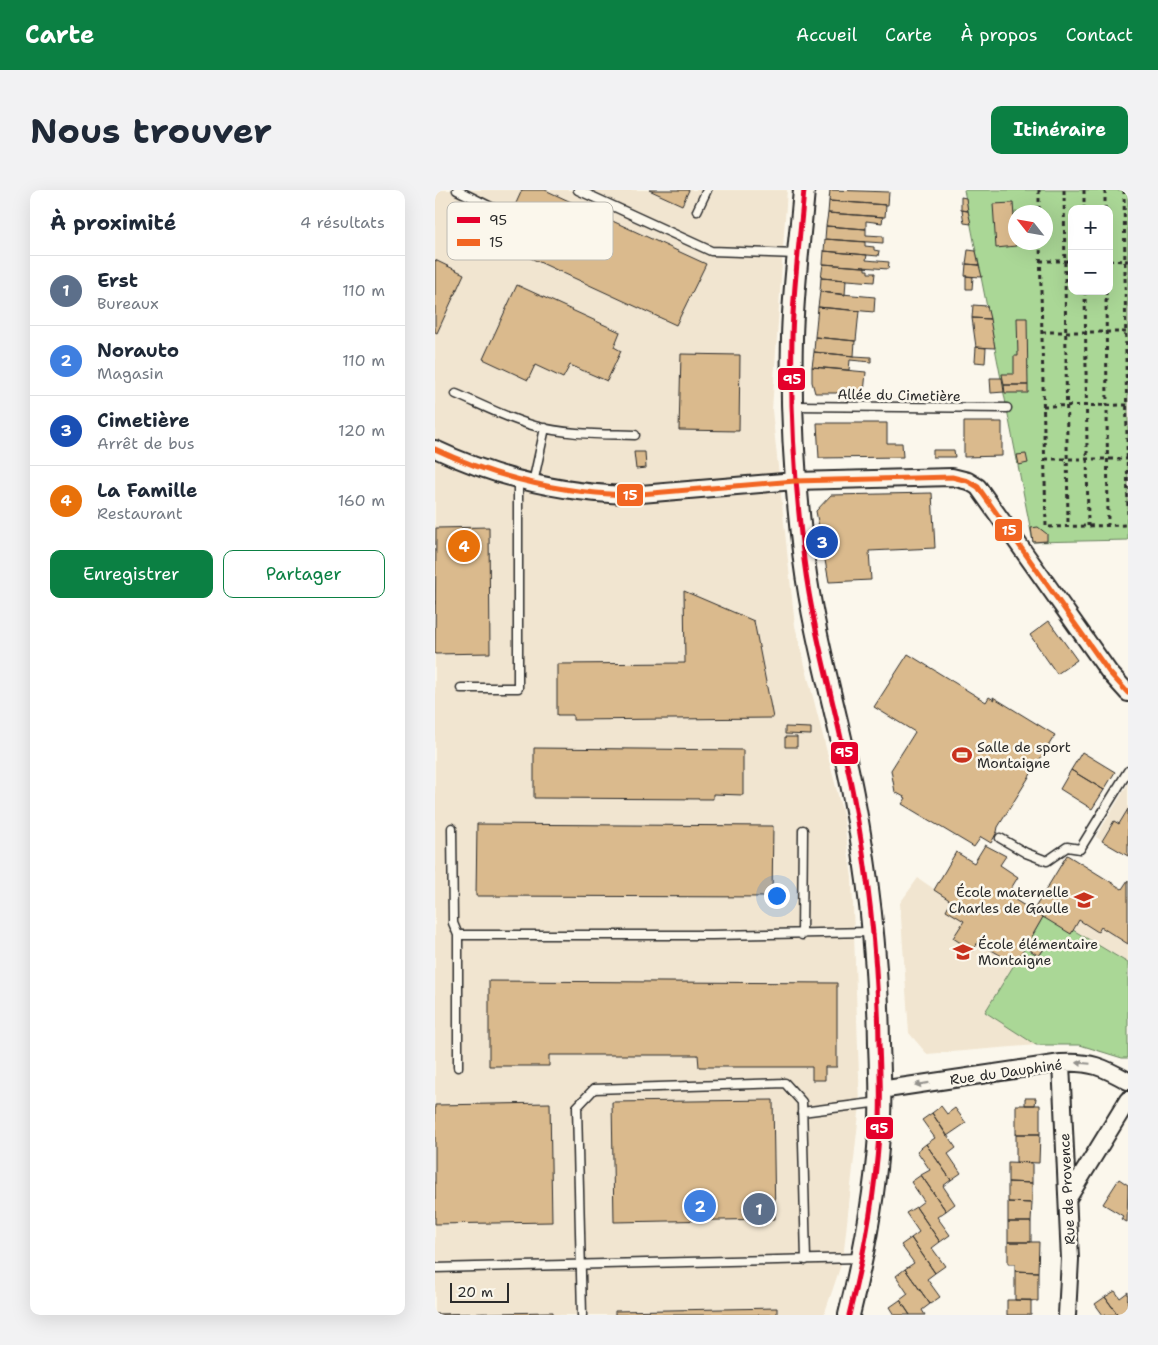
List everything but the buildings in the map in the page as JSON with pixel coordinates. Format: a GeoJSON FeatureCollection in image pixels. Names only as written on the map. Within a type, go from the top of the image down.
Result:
{"type":"FeatureCollection","features":[{"type":"Feature","properties":{"kind":"street"},"geometry":{"type":"LineString","coordinates":[[804,190],[792,338],[791,406],[795,481],[804,560],[814,622],[853,793],[866,874],[878,980],[880,1096],[877,1162],[863,1258],[849,1315]]}},
{"type":"Feature","properties":{"kind":"street"},"geometry":{"type":"LineString","coordinates":[[435,449],[466,463],[525,482],[592,493],[629,495],[795,481],[952,477],[968,481],[978,487],[1109,672],[1128,693]]}},
{"type":"Feature","properties":{"kind":"street","name":"Rue du Dauphiné"},"geometry":{"type":"LineString","coordinates":[[880,1096],[1061,1063],[1081,1062],[1092,1064],[1128,1081]]}},
{"type":"Feature","properties":{"kind":"street","name":"Rue de Provence"},"geometry":{"type":"LineString","coordinates":[[1061,1063],[1069,1198],[1070,1259],[1067,1315]]}},
{"type":"Feature","properties":{"kind":"street"},"geometry":{"type":"LineString","coordinates":[[1069,1198],[1128,1100]]}},
{"type":"Feature","properties":{"kind":"lane"},"geometry":{"type":"LineString","coordinates":[[457,190],[481,202]]}},
{"type":"Feature","properties":{"kind":"lane"},"geometry":{"type":"LineString","coordinates":[[579,190],[605,202]]}},
{"type":"Feature","properties":{"kind":"lane"},"geometry":{"type":"LineString","coordinates":[[697,210],[707,190]]}},
{"type":"Feature","properties":{"kind":"lane"},"geometry":{"type":"LineString","coordinates":[[613,206],[711,251],[798,254]]}},
{"type":"Feature","properties":{"kind":"lane"},"geometry":{"type":"LineString","coordinates":[[456,394],[507,417],[545,428],[583,434],[635,435]]}},
{"type":"Feature","properties":{"kind":"lane","name":"Allée du Cimetière"},"geometry":{"type":"LineString","coordinates":[[791,406],[1007,408]]}},
{"type":"Feature","properties":{"kind":"lane"},"geometry":{"type":"LineString","coordinates":[[461,688],[518,688],[525,482],[545,428]]}},
{"type":"Feature","properties":{"kind":"lane"},"geometry":{"type":"LineString","coordinates":[[1000,838],[1026,853],[1047,861],[1067,847],[1080,849],[1128,771]]}},
{"type":"Feature","properties":{"kind":"lane"},"geometry":{"type":"LineString","coordinates":[[452,828],[453,923],[458,935],[458,1067]]}},
{"type":"Feature","properties":{"kind":"lane"},"geometry":{"type":"LineString","coordinates":[[802,935],[803,830]]}},
{"type":"Feature","properties":{"kind":"lane"},"geometry":{"type":"LineString","coordinates":[[458,935],[802,935],[873,932]]}},
{"type":"Feature","properties":{"kind":"lane"},"geometry":{"type":"LineString","coordinates":[[582,1315],[577,1107],[594,1089],[785,1083],[802,1102],[806,1260]]}},
{"type":"Feature","properties":{"kind":"lane"},"geometry":{"type":"LineString","coordinates":[[802,1112],[880,1096]]}},
{"type":"Feature","properties":{"kind":"lane"},"geometry":{"type":"LineString","coordinates":[[435,1268],[863,1258]]}},
{"type":"Feature","properties":{"kind":"path"},"geometry":{"type":"LineString","coordinates":[[1039,190],[1039,205]]}},
{"type":"Feature","properties":{"kind":"path"},"geometry":{"type":"LineString","coordinates":[[1064,190],[1068,526]]}},
{"type":"Feature","properties":{"kind":"path"},"geometry":{"type":"LineString","coordinates":[[1084,190],[1084,205]]}},
{"type":"Feature","properties":{"kind":"path"},"geometry":{"type":"LineString","coordinates":[[1105,190],[1105,205]]}},
{"type":"Feature","properties":{"kind":"path"},"geometry":{"type":"LineString","coordinates":[[1040,250],[1046,527],[1128,525],[1127,260],[1124,190]]}},
{"type":"Feature","properties":{"kind":"path"},"geometry":{"type":"LineString","coordinates":[[1113,260],[1127,260]]}},
{"type":"Feature","properties":{"kind":"path"},"geometry":{"type":"LineString","coordinates":[[1040,261],[1065,261]]}},
{"type":"Feature","properties":{"kind":"path"},"geometry":{"type":"LineString","coordinates":[[1085,295],[1088,526]]}},
{"type":"Feature","properties":{"kind":"path"},"geometry":{"type":"LineString","coordinates":[[1106,295],[1108,525]]}},
{"type":"Feature","properties":{"kind":"path"},"geometry":{"type":"LineString","coordinates":[[1041,332],[1127,332]]}},
{"type":"Feature","properties":{"kind":"path"},"geometry":{"type":"LineString","coordinates":[[1043,406],[1127,405]]}},
{"type":"Feature","properties":{"kind":"path"},"geometry":{"type":"LineString","coordinates":[[1045,460],[1127,459]]}},
{"type":"Feature","properties":{"kind":"shaded area"},"geometry":{"type":"Polygon","coordinates":[[[435,190],[787,190],[772,410],[795,626],[843,815],[852,878],[860,1104],[843,1259],[824,1315],[435,1315],[435,190]]]}},
{"type":"Feature","properties":{"kind":"shaded area"},"geometry":{"type":"Polygon","coordinates":[[[1128,784],[1128,856],[1096,837],[1128,784]]]}},
{"type":"Feature","properties":{"kind":"shaded area","name":"École élémentaire Montaigne"},"geometry":{"type":"Polygon","coordinates":[[[985,845],[1006,856],[1000,865],[1018,877],[1007,895],[1033,910],[1067,855],[1122,889],[1128,880],[1128,963],[1073,930],[1045,947],[1039,956],[1025,947],[985,1012],[1036,1045],[927,1054],[909,1033],[900,903],[918,878],[934,889],[956,852],[974,863],[985,845]]]}},
{"type":"Feature","properties":{"kind":"green space"},"geometry":{"type":"Polygon","coordinates":[[[964,190],[1128,190],[1128,540],[1033,542],[964,190]]]}},
{"type":"Feature","properties":{"kind":"green space"},"geometry":{"type":"Polygon","coordinates":[[[1043,917],[1073,930],[1128,963],[1128,1058],[1122,1058],[1080,1045],[1036,1045],[985,1012],[1025,947],[1039,956],[1045,948],[1031,938],[1043,917]]]}},
{"type":"Feature","properties":{"kind":"transit line","name":"95"},"geometry":{"type":"LineString","coordinates":[[804,190],[792,338],[794,449],[798,504],[808,590],[847,765],[864,857],[875,950],[878,1012],[880,1109],[876,1168],[865,1242],[849,1315]]}},
{"type":"Feature","properties":{"kind":"transit line","name":"15"},"geometry":{"type":"LineString","coordinates":[[435,449],[506,476],[554,487],[604,494],[629,495],[795,481],[952,477],[968,481],[978,487],[1109,672],[1128,693]]}},
{"type":"Feature","properties":{"kind":"place","name":"Cimetière"},"geometry":{"type":"Point","coordinates":[822,542]}},
{"type":"Feature","properties":{"kind":"place","name":"La Famille"},"geometry":{"type":"Point","coordinates":[464,546]}},
{"type":"Feature","properties":{"kind":"place","name":"Salle de sport Montaigne"},"geometry":{"type":"Point","coordinates":[962,755]}},
{"type":"Feature","properties":{"kind":"place","name":"École maternelle Charles de Gaulle"},"geometry":{"type":"Point","coordinates":[1084,900]}},
{"type":"Feature","properties":{"kind":"place","name":"École élémentaire Montaigne"},"geometry":{"type":"Point","coordinates":[963,952]}},
{"type":"Feature","properties":{"kind":"place","name":"Norauto"},"geometry":{"type":"Point","coordinates":[700,1206]}},
{"type":"Feature","properties":{"kind":"place","name":"Erst"},"geometry":{"type":"Point","coordinates":[759,1209]}}]}
